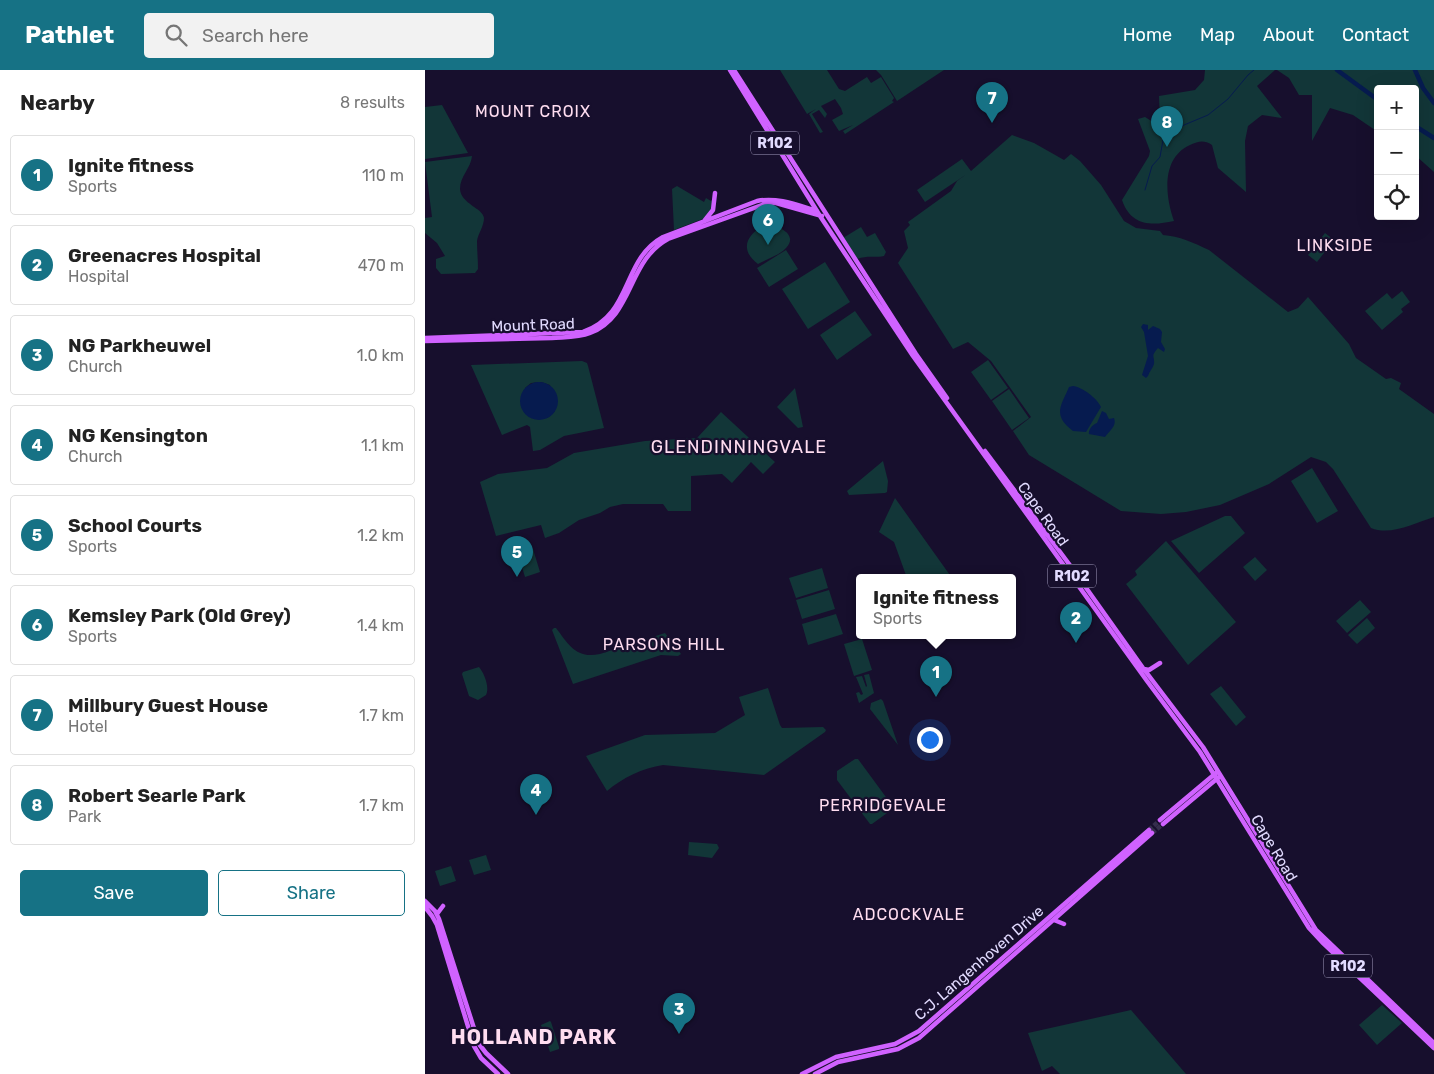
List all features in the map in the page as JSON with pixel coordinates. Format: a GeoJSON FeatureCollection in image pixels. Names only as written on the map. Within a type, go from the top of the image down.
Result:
{"type":"FeatureCollection","features":[{"type":"Feature","properties":{"kind":"main road","name":"Cape Road"},"geometry":{"type":"LineString","coordinates":[[730,70],[916,360],[1217,775],[1316,930],[1434,1043]]}},
{"type":"Feature","properties":{"kind":"main road","name":"Cape Road"},"geometry":{"type":"LineString","coordinates":[[734,70],[822,214],[916,354],[968,428],[1197,740],[1309,928],[1434,1048]]}},
{"type":"Feature","properties":{"kind":"main road"},"geometry":{"type":"LineString","coordinates":[[703,222],[713,210],[715,193]]}},
{"type":"Feature","properties":{"kind":"main road","name":"Mount Road"},"geometry":{"type":"LineString","coordinates":[[489,338],[576,333],[594,328],[608,318],[615,310],[637,263],[650,246],[663,237],[757,201],[767,199],[783,201],[822,214]]}},
{"type":"Feature","properties":{"kind":"main road","name":"Mount Road"},"geometry":{"type":"LineString","coordinates":[[425,339],[572,337],[595,331],[614,317],[641,264],[658,244],[758,205],[776,204],[822,214]]}},
{"type":"Feature","properties":{"kind":"main road"},"geometry":{"type":"LineString","coordinates":[[1143,668],[1148,670],[1160,663]]}},
{"type":"Feature","properties":{"kind":"main road"},"geometry":{"type":"LineString","coordinates":[[1162,822],[1217,775]]}},
{"type":"Feature","properties":{"kind":"main road","name":"C.J. Langenhoven Drive"},"geometry":{"type":"LineString","coordinates":[[802,1074],[836,1057],[895,1044],[919,1031],[1151,832],[919,1038],[898,1049],[837,1062],[815,1074]]}},
{"type":"Feature","properties":{"kind":"main road"},"geometry":{"type":"LineString","coordinates":[[425,901],[437,914],[474,1046],[481,1058],[498,1074]]}},
{"type":"Feature","properties":{"kind":"main road"},"geometry":{"type":"LineString","coordinates":[[437,914],[443,906]]}},
{"type":"Feature","properties":{"kind":"main road"},"geometry":{"type":"LineString","coordinates":[[425,908],[435,921],[479,1044],[508,1074]]}},
{"type":"Feature","properties":{"kind":"main road"},"geometry":{"type":"LineString","coordinates":[[1054,920],[1064,924]]}},
{"type":"Feature","properties":{"kind":"green space"},"geometry":{"type":"Polygon","coordinates":[[[780,70],[827,70],[839,89],[845,91],[867,77],[871,83],[881,77],[894,98],[892,101],[894,102],[845,134],[843,131],[853,125],[839,131],[832,120],[843,114],[835,99],[821,106],[827,114],[825,118],[819,110],[812,114],[823,132],[820,133],[809,114],[816,109],[807,114],[780,70]]]}},
{"type":"Feature","properties":{"kind":"green space"},"geometry":{"type":"Polygon","coordinates":[[[876,70],[944,70],[897,101],[876,70]]]}},
{"type":"Feature","properties":{"kind":"green space"},"geometry":{"type":"Polygon","coordinates":[[[1205,70],[1275,70],[1257,86],[1282,118],[1262,115],[1248,126],[1245,141],[1246,192],[1218,168],[1212,145],[1206,142],[1199,142],[1181,151],[1174,159],[1170,168],[1167,189],[1174,221],[1150,223],[1136,219],[1126,209],[1122,200],[1149,156],[1150,151],[1138,119],[1145,117],[1153,122],[1160,120],[1159,96],[1195,90],[1204,80],[1205,70]]]}},
{"type":"Feature","properties":{"kind":"green space"},"geometry":{"type":"Polygon","coordinates":[[[1277,70],[1434,70],[1434,172],[1419,159],[1419,85],[1374,85],[1374,129],[1353,115],[1330,108],[1312,141],[1312,95],[1299,95],[1289,78],[1277,70]]]}},
{"type":"Feature","properties":{"kind":"green space"},"geometry":{"type":"Polygon","coordinates":[[[442,105],[468,153],[425,159],[425,107],[442,105]]]}},
{"type":"Feature","properties":{"kind":"green space"},"geometry":{"type":"Polygon","coordinates":[[[1012,135],[1034,143],[1064,160],[1071,154],[1080,161],[1101,185],[1124,221],[1136,228],[1160,231],[1163,235],[1181,238],[1209,250],[1288,312],[1298,308],[1308,297],[1349,344],[1356,358],[1386,379],[1391,378],[1401,383],[1399,389],[1434,414],[1434,517],[1395,530],[1371,528],[1333,469],[1326,462],[1311,457],[1269,484],[1220,505],[1186,512],[1161,514],[1121,511],[1029,455],[1013,431],[1031,417],[991,361],[968,342],[953,349],[898,263],[908,248],[904,231],[910,225],[908,222],[951,191],[957,181],[967,174],[925,202],[917,190],[962,159],[971,171],[1012,135]]]}},
{"type":"Feature","properties":{"kind":"green space"},"geometry":{"type":"Polygon","coordinates":[[[472,156],[460,184],[460,189],[464,198],[483,214],[484,218],[477,241],[478,269],[475,273],[441,274],[436,268],[436,259],[445,256],[437,243],[425,233],[425,218],[432,217],[425,162],[472,156]]]}},
{"type":"Feature","properties":{"kind":"green space"},"geometry":{"type":"Polygon","coordinates":[[[677,186],[704,202],[706,198],[711,201],[713,199],[711,211],[705,218],[674,230],[672,189],[677,186]]]}},
{"type":"Feature","properties":{"kind":"green space"},"geometry":{"type":"Polygon","coordinates":[[[767,224],[781,229],[789,235],[790,239],[786,248],[780,253],[758,264],[748,252],[748,241],[755,231],[767,224]]]}},
{"type":"Feature","properties":{"kind":"green space"},"geometry":{"type":"Polygon","coordinates":[[[861,227],[867,237],[875,233],[886,252],[884,256],[857,259],[843,238],[861,227]]]}},
{"type":"Feature","properties":{"kind":"green space"},"geometry":{"type":"Polygon","coordinates":[[[1325,233],[1334,240],[1317,262],[1308,255],[1325,233]]]}},
{"type":"Feature","properties":{"kind":"green space"},"geometry":{"type":"Polygon","coordinates":[[[786,250],[798,269],[769,287],[757,268],[786,250]]]}},
{"type":"Feature","properties":{"kind":"green space"},"geometry":{"type":"Polygon","coordinates":[[[825,262],[850,302],[808,329],[782,289],[825,262]]]}},
{"type":"Feature","properties":{"kind":"green space"},"geometry":{"type":"Polygon","coordinates":[[[1402,291],[1410,302],[1401,309],[1403,312],[1382,330],[1365,311],[1387,293],[1392,299],[1402,291]]]}},
{"type":"Feature","properties":{"kind":"green space"},"geometry":{"type":"Polygon","coordinates":[[[855,311],[872,335],[837,360],[820,335],[855,311]]]}},
{"type":"Feature","properties":{"kind":"green space"},"geometry":{"type":"Polygon","coordinates":[[[988,360],[1008,388],[991,400],[971,372],[988,360]]]}},
{"type":"Feature","properties":{"kind":"green space"},"geometry":{"type":"Polygon","coordinates":[[[582,361],[587,363],[604,428],[564,436],[540,450],[533,451],[530,427],[527,425],[502,435],[471,365],[582,361]],[[541,382],[531,383],[525,388],[547,418],[555,411],[550,385],[541,382]]]}},
{"type":"Feature","properties":{"kind":"green space"},"geometry":{"type":"Polygon","coordinates":[[[795,388],[803,427],[798,428],[777,407],[795,388]]]}},
{"type":"Feature","properties":{"kind":"green space"},"geometry":{"type":"Polygon","coordinates":[[[1009,389],[1029,418],[1012,430],[992,401],[1009,389]]]}},
{"type":"Feature","properties":{"kind":"green space"},"geometry":{"type":"Polygon","coordinates":[[[721,412],[775,462],[763,474],[751,462],[732,483],[722,474],[691,476],[691,511],[668,511],[663,504],[623,504],[610,507],[600,513],[579,520],[559,533],[545,538],[541,525],[496,536],[480,482],[498,474],[547,468],[574,453],[645,441],[697,438],[721,412]]]}},
{"type":"Feature","properties":{"kind":"green space"},"geometry":{"type":"Polygon","coordinates":[[[883,461],[888,481],[887,492],[849,495],[847,491],[883,461]]]}},
{"type":"Feature","properties":{"kind":"green space"},"geometry":{"type":"Polygon","coordinates":[[[1312,468],[1338,511],[1317,523],[1291,481],[1312,468]]]}},
{"type":"Feature","properties":{"kind":"green space"},"geometry":{"type":"Polygon","coordinates":[[[895,498],[949,574],[906,574],[894,542],[879,532],[895,498]]]}},
{"type":"Feature","properties":{"kind":"green space"},"geometry":{"type":"Polygon","coordinates":[[[1225,516],[1231,516],[1245,533],[1199,573],[1171,541],[1225,516]]]}},
{"type":"Feature","properties":{"kind":"green space"},"geometry":{"type":"Polygon","coordinates":[[[1166,541],[1236,622],[1188,665],[1126,584],[1137,575],[1135,571],[1166,541]]]}},
{"type":"Feature","properties":{"kind":"green space"},"geometry":{"type":"Polygon","coordinates":[[[533,549],[540,572],[525,577],[518,554],[533,549]]]}},
{"type":"Feature","properties":{"kind":"green space"},"geometry":{"type":"Polygon","coordinates":[[[1255,557],[1267,570],[1255,581],[1243,567],[1255,557]]]}},
{"type":"Feature","properties":{"kind":"green space"},"geometry":{"type":"Polygon","coordinates":[[[822,568],[828,588],[796,598],[789,578],[822,568]]]}},
{"type":"Feature","properties":{"kind":"green space"},"geometry":{"type":"Polygon","coordinates":[[[829,590],[835,609],[802,619],[796,600],[829,590]]]}},
{"type":"Feature","properties":{"kind":"green space"},"geometry":{"type":"Polygon","coordinates":[[[1360,600],[1371,612],[1347,633],[1336,621],[1360,600]]]}},
{"type":"Feature","properties":{"kind":"green space"},"geometry":{"type":"Polygon","coordinates":[[[836,614],[843,634],[808,645],[802,624],[836,614]]]}},
{"type":"Feature","properties":{"kind":"green space"},"geometry":{"type":"Polygon","coordinates":[[[1367,618],[1375,628],[1357,644],[1348,635],[1367,618]]]}},
{"type":"Feature","properties":{"kind":"green space"},"geometry":{"type":"Polygon","coordinates":[[[554,628],[569,645],[585,654],[600,654],[665,633],[681,654],[678,656],[661,655],[573,684],[552,630],[554,628]]]}},
{"type":"Feature","properties":{"kind":"green space"},"geometry":{"type":"Polygon","coordinates":[[[862,639],[872,670],[854,676],[844,644],[862,639]]]}},
{"type":"Feature","properties":{"kind":"green space"},"geometry":{"type":"Polygon","coordinates":[[[479,667],[487,684],[487,692],[486,695],[478,700],[469,696],[462,674],[479,667]]]}},
{"type":"Feature","properties":{"kind":"green space"},"geometry":{"type":"Polygon","coordinates":[[[869,674],[874,693],[859,703],[856,693],[863,694],[856,677],[862,676],[866,687],[864,675],[869,674]]]}},
{"type":"Feature","properties":{"kind":"green space"},"geometry":{"type":"Polygon","coordinates":[[[1221,686],[1246,717],[1236,726],[1210,694],[1221,686]]]}},
{"type":"Feature","properties":{"kind":"green space"},"geometry":{"type":"Polygon","coordinates":[[[768,688],[782,728],[823,727],[826,730],[764,775],[663,765],[633,774],[607,791],[586,756],[645,735],[715,733],[745,715],[739,697],[768,688]]]}},
{"type":"Feature","properties":{"kind":"green space"},"geometry":{"type":"Polygon","coordinates":[[[881,699],[898,745],[870,709],[871,703],[881,699]]]}},
{"type":"Feature","properties":{"kind":"green space"},"geometry":{"type":"Polygon","coordinates":[[[858,759],[894,808],[872,824],[870,824],[837,780],[837,771],[858,759]]]}},
{"type":"Feature","properties":{"kind":"green space"},"geometry":{"type":"Polygon","coordinates":[[[689,842],[717,844],[719,848],[712,858],[688,855],[689,842]]]}},
{"type":"Feature","properties":{"kind":"green space"},"geometry":{"type":"Polygon","coordinates":[[[486,855],[491,870],[474,875],[469,860],[486,855]]]}},
{"type":"Feature","properties":{"kind":"green space"},"geometry":{"type":"Polygon","coordinates":[[[451,866],[456,881],[440,886],[435,871],[451,866]]]}},
{"type":"Feature","properties":{"kind":"green space"},"geometry":{"type":"Polygon","coordinates":[[[1382,1005],[1402,1023],[1377,1045],[1359,1025],[1382,1005]]]}},
{"type":"Feature","properties":{"kind":"green space"},"geometry":{"type":"Polygon","coordinates":[[[1131,1010],[1186,1074],[1060,1074],[1052,1066],[1042,1071],[1028,1033],[1131,1010]]]}},
{"type":"Feature","properties":{"kind":"green space"},"geometry":{"type":"Polygon","coordinates":[[[550,1021],[559,1049],[550,1052],[541,1025],[550,1021]]]}},
{"type":"Feature","properties":{"kind":"water"},"geometry":{"type":"Polygon","coordinates":[[[1143,324],[1148,325],[1148,330],[1153,326],[1160,329],[1162,332],[1161,342],[1165,349],[1164,352],[1158,348],[1153,355],[1153,366],[1146,378],[1142,375],[1148,356],[1144,332],[1141,327],[1143,324]]]}},
{"type":"Feature","properties":{"kind":"water"},"geometry":{"type":"Polygon","coordinates":[[[539,382],[552,388],[558,401],[552,414],[539,420],[526,414],[520,401],[526,388],[539,382]]]}},
{"type":"Feature","properties":{"kind":"water"},"geometry":{"type":"Polygon","coordinates":[[[1073,386],[1089,393],[1101,407],[1086,432],[1073,431],[1066,425],[1060,415],[1063,400],[1069,387],[1073,386]]]}},
{"type":"Feature","properties":{"kind":"water"},"geometry":{"type":"Polygon","coordinates":[[[1102,411],[1106,413],[1109,419],[1114,418],[1114,426],[1105,437],[1089,434],[1091,427],[1097,423],[1102,411]]]}},
{"type":"Feature","properties":{"kind":"waterway"},"geometry":{"type":"LineString","coordinates":[[1145,190],[1152,166],[1160,157],[1163,140],[1184,125],[1208,115],[1228,99],[1254,70]]}},
{"type":"Feature","properties":{"kind":"waterway"},"geometry":{"type":"LineString","coordinates":[[1337,70],[1374,97]]}},
{"type":"Feature","properties":{"kind":"waterway"},"geometry":{"type":"LineString","coordinates":[[1415,70],[1423,88],[1434,103]]}},
{"type":"Feature","properties":{"kind":"waterway"},"geometry":{"type":"LineString","coordinates":[[1419,129],[1434,138]]}},
{"type":"Feature","properties":{"kind":"tunnel"},"geometry":{"type":"LineString","coordinates":[[1149,830],[1160,820]]}},
{"type":"Feature","properties":{"kind":"tunnel"},"geometry":{"type":"LineString","coordinates":[[1152,833],[1163,824]]}},
{"type":"Feature","properties":{"kind":"place","name":"Millbury Guest House"},"geometry":{"type":"Point","coordinates":[992,123]}},
{"type":"Feature","properties":{"kind":"place","name":"Robert Searle Park"},"geometry":{"type":"Point","coordinates":[1167,147]}},
{"type":"Feature","properties":{"kind":"place","name":"Kemsley Park (Old Grey)"},"geometry":{"type":"Point","coordinates":[768,245]}},
{"type":"Feature","properties":{"kind":"place","name":"School Courts"},"geometry":{"type":"Point","coordinates":[517,577]}},
{"type":"Feature","properties":{"kind":"place","name":"Greenacres Hospital"},"geometry":{"type":"Point","coordinates":[1076,643]}},
{"type":"Feature","properties":{"kind":"place","name":"Ignite fitness"},"geometry":{"type":"Point","coordinates":[936,697]}},
{"type":"Feature","properties":{"kind":"place","name":"NG Kensington"},"geometry":{"type":"Point","coordinates":[536,815]}},
{"type":"Feature","properties":{"kind":"place","name":"NG Parkheuwel"},"geometry":{"type":"Point","coordinates":[679,1034]}},
{"type":"Feature","properties":{"kind":"district","name":"MOUNT CROIX"},"geometry":{"type":"Point","coordinates":[533,111]}},
{"type":"Feature","properties":{"kind":"district","name":"LINKSIDE"},"geometry":{"type":"Point","coordinates":[1335,245]}},
{"type":"Feature","properties":{"kind":"district","name":"GLENDINNINGVALE"},"geometry":{"type":"Point","coordinates":[739,447]}},
{"type":"Feature","properties":{"kind":"district","name":"PARSONS HILL"},"geometry":{"type":"Point","coordinates":[664,644]}},
{"type":"Feature","properties":{"kind":"district","name":"PERRIDGEVALE"},"geometry":{"type":"Point","coordinates":[883,805]}},
{"type":"Feature","properties":{"kind":"district","name":"ADCOCKVALE"},"geometry":{"type":"Point","coordinates":[909,914]}},
{"type":"Feature","properties":{"kind":"district","name":"HOLLAND PARK"},"geometry":{"type":"Point","coordinates":[534,1037]}}]}
